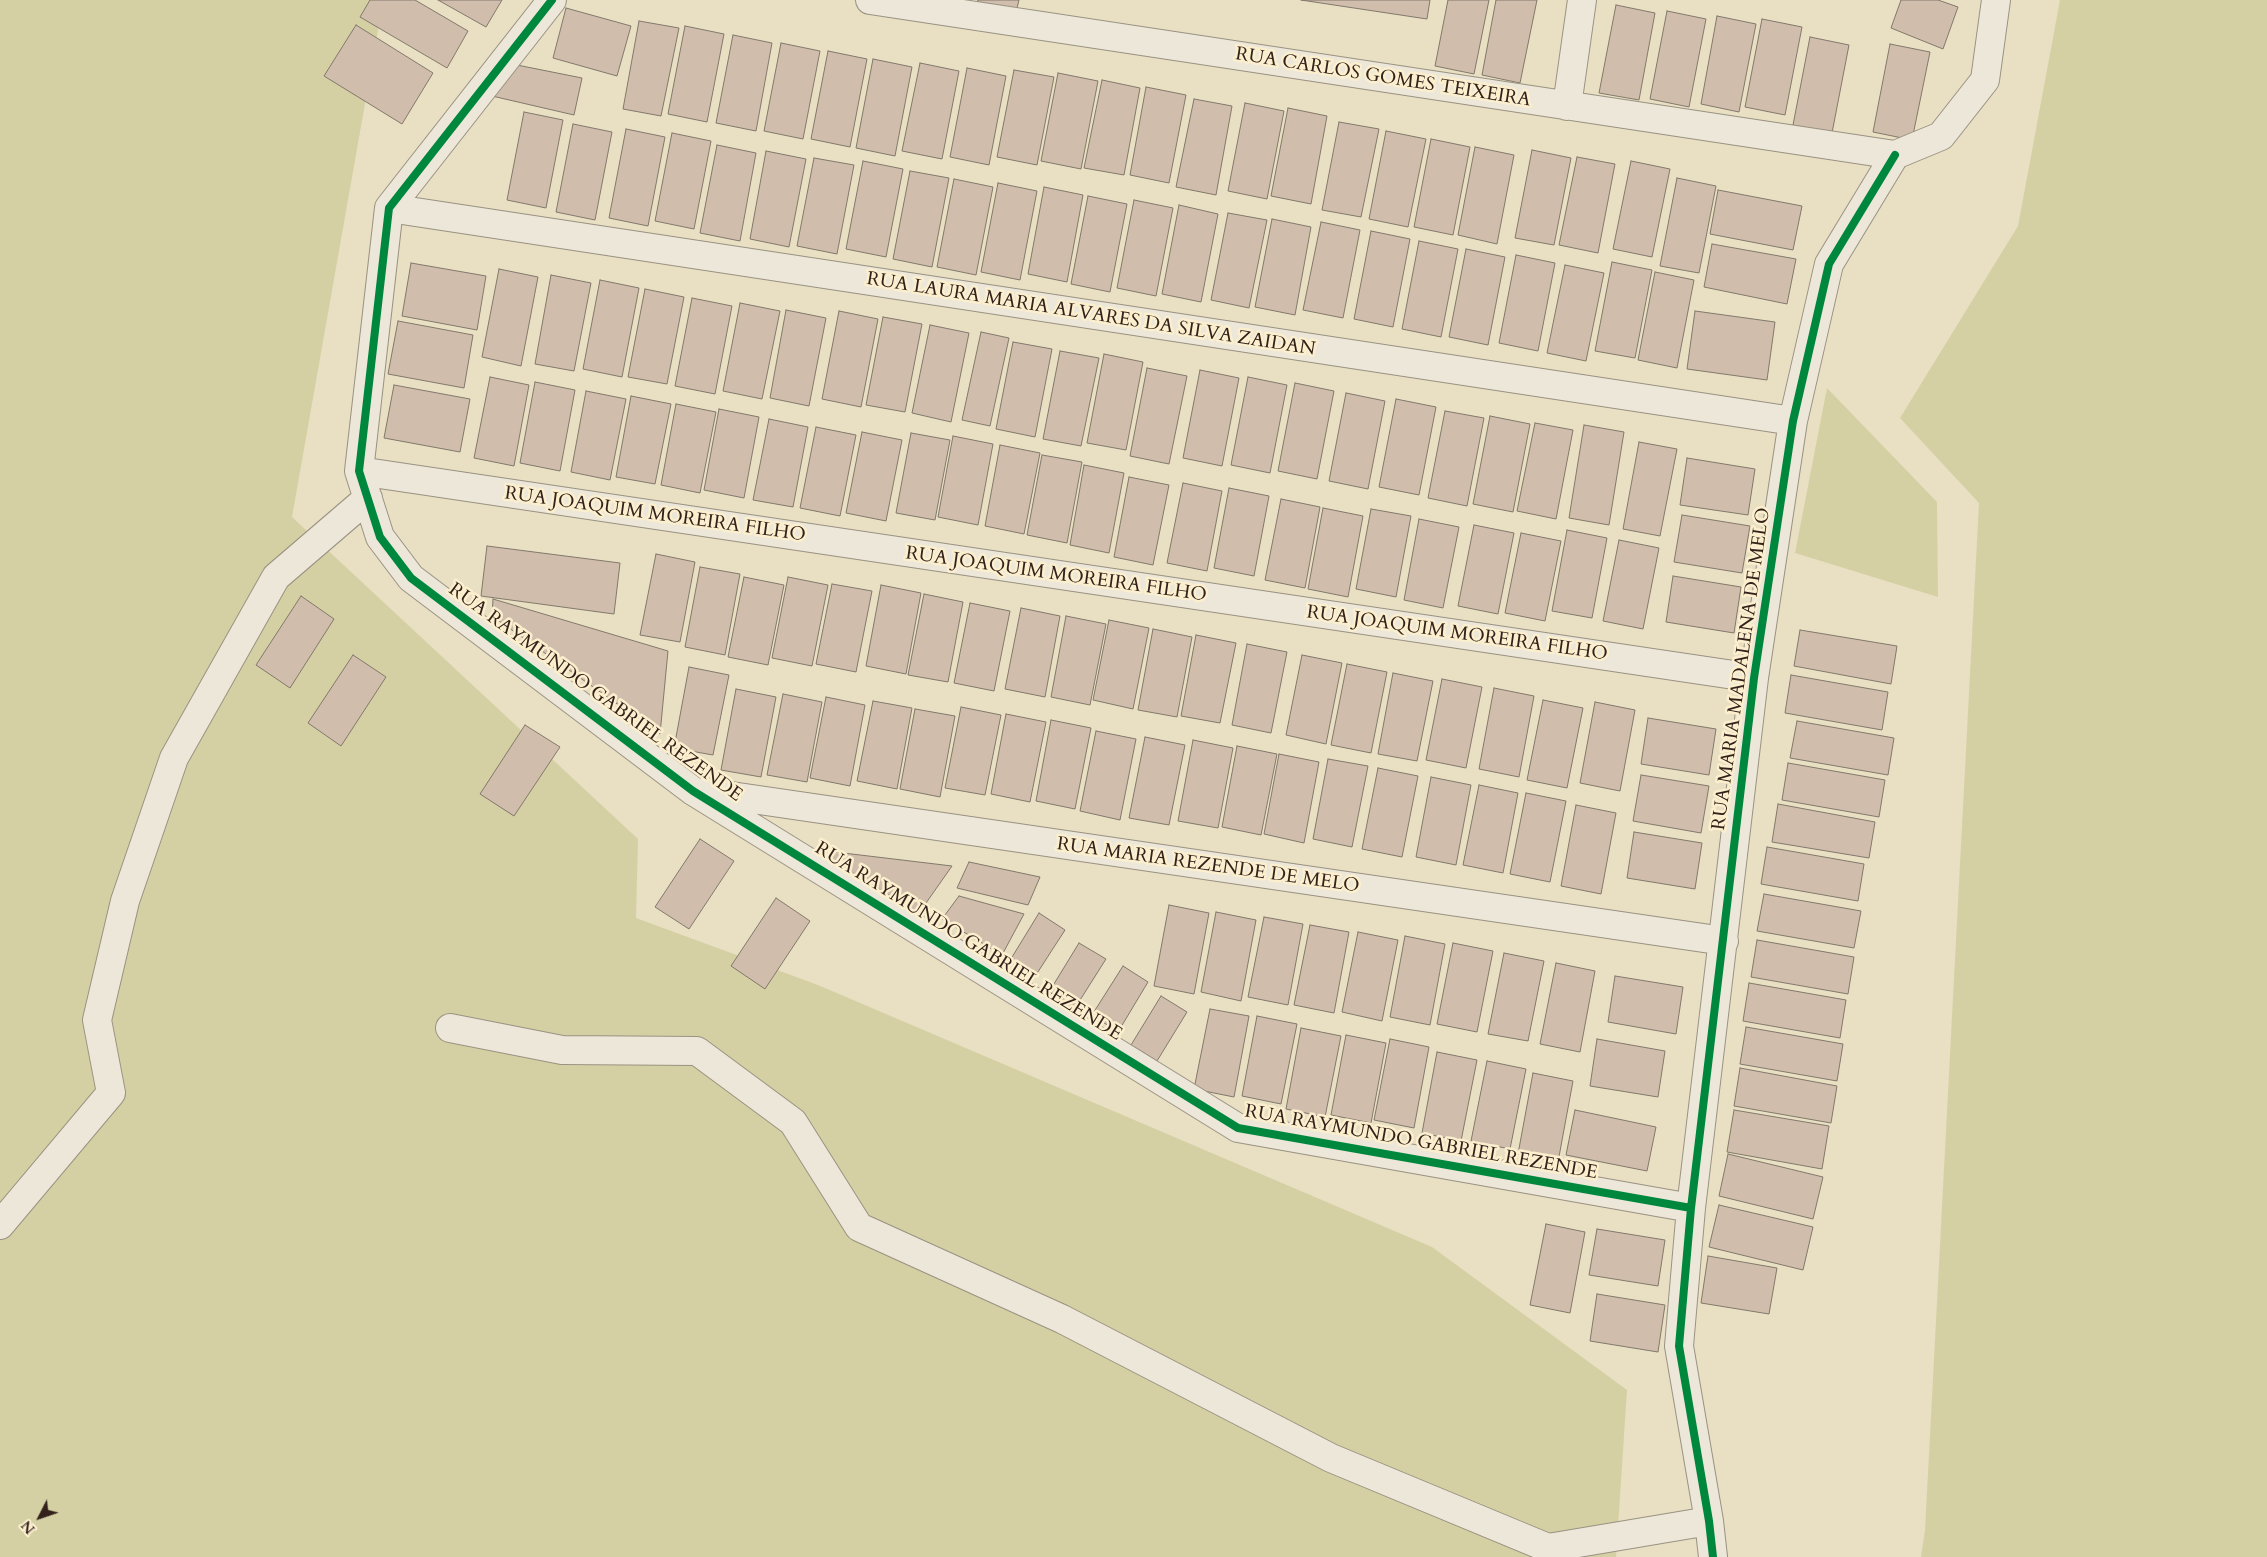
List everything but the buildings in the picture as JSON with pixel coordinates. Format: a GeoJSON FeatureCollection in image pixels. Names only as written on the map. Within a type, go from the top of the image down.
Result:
{"type":"FeatureCollection","features":[{"type":"Feature","properties":{"kind":"street"},"geometry":{"type":"LineString","coordinates":[[358,471],[389,208],[552,0]]}},
{"type":"Feature","properties":{"kind":"street","name":"RUA CARLOS GOMES TEIXEIRA"},"geometry":{"type":"LineString","coordinates":[[874,0],[1895,155]]}},
{"type":"Feature","properties":{"kind":"street"},"geometry":{"type":"LineString","coordinates":[[1567,106],[1582,0]]}},
{"type":"Feature","properties":{"kind":"street"},"geometry":{"type":"LineString","coordinates":[[1895,155],[1941,136],[1985,80],[1996,0]]}},
{"type":"Feature","properties":{"kind":"street","name":"RUA MARIA MADALENA DE MELO"},"geometry":{"type":"LineString","coordinates":[[1713,1557],[1709,1521],[1678,1346],[1691,1208],[1754,678],[1793,421],[1829,264],[1895,155]]}},
{"type":"Feature","properties":{"kind":"street","name":"RUA LAURA MARIA ALVARES DA SILVA ZAIDAN"},"geometry":{"type":"LineString","coordinates":[[389,208],[1793,421]]}},
{"type":"Feature","properties":{"kind":"street","name":"RUA RAYMUNDO GABRIEL REZENDE"},"geometry":{"type":"LineString","coordinates":[[358,471],[380,537],[411,578],[692,790],[1238,1128],[1691,1208]]}},
{"type":"Feature","properties":{"kind":"street","name":"RUA JOAQUIM MOREIRA FILHO"},"geometry":{"type":"LineString","coordinates":[[358,471],[1754,678]]}},
{"type":"Feature","properties":{"kind":"street"},"geometry":{"type":"LineString","coordinates":[[0,1225],[111,1093],[97,1020],[124,901],[174,758],[276,578],[368,498]]}},
{"type":"Feature","properties":{"kind":"street","name":"RUA MARIA REZENDE DE MELO"},"geometry":{"type":"LineString","coordinates":[[692,790],[1724,941]]}},
{"type":"Feature","properties":{"kind":"street"},"geometry":{"type":"LineString","coordinates":[[450,1028],[562,1050],[697,1051],[793,1122],[859,1227],[1062,1319],[1331,1458],[1548,1548],[1709,1521]]}},
{"type":"Feature","properties":{"kind":"shaded area"},"geometry":{"type":"Polygon","coordinates":[[[0,0],[376,0],[378,30],[292,517],[638,839],[636,918],[818,985],[1432,1247],[1627,1390],[1616,1557],[0,1557],[0,0]]]}},
{"type":"Feature","properties":{"kind":"shaded area"},"geometry":{"type":"Polygon","coordinates":[[[2060,0],[2267,0],[2267,1557],[1921,1557],[1925,1530],[1979,503],[1900,418],[2018,226],[2060,0]]]}},
{"type":"Feature","properties":{"kind":"shaded area"},"geometry":{"type":"Polygon","coordinates":[[[1827,388],[1937,502],[1938,597],[1795,553],[1827,388]]]}},
{"type":"Feature","properties":{"kind":"cycle path"},"geometry":{"type":"LineString","coordinates":[[552,0],[389,208],[359,471],[380,537],[411,578],[693,791],[1238,1128],[1691,1208]]}},
{"type":"Feature","properties":{"kind":"cycle path"},"geometry":{"type":"LineString","coordinates":[[1713,1557],[1709,1521],[1679,1346],[1691,1208],[1754,678],[1793,421],[1829,264],[1895,155]]}}]}
